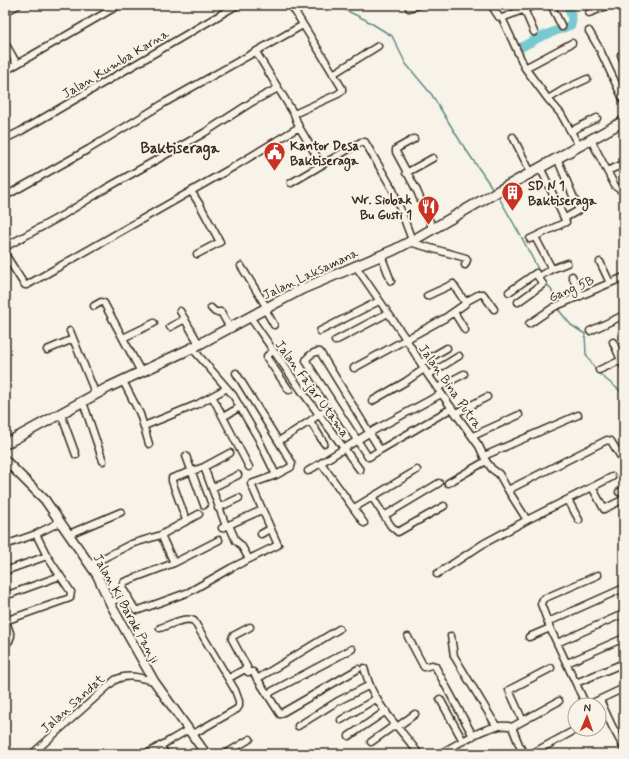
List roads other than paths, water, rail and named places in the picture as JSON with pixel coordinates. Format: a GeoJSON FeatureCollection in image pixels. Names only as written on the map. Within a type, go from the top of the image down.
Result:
{"type":"FeatureCollection","features":[{"type":"Feature","properties":{"kind":"main road","name":"Jalan Laksamana"},"geometry":{"type":"LineString","coordinates":[[5,444],[123,381],[196,346],[302,289],[411,241],[624,121]]}},
{"type":"Feature","properties":{"kind":"street"},"geometry":{"type":"LineString","coordinates":[[5,12],[18,5]]}},
{"type":"Feature","properties":{"kind":"street"},"geometry":{"type":"LineString","coordinates":[[5,71],[119,5]]}},
{"type":"Feature","properties":{"kind":"street","name":"Jalan Kumba Karna"},"geometry":{"type":"LineString","coordinates":[[5,139],[21,131],[229,7],[237,5]]}},
{"type":"Feature","properties":{"kind":"street"},"geometry":{"type":"LineString","coordinates":[[291,5],[341,85],[342,90],[294,114]]}},
{"type":"Feature","properties":{"kind":"street"},"geometry":{"type":"LineString","coordinates":[[409,8],[418,5]]}},
{"type":"Feature","properties":{"kind":"street"},"geometry":{"type":"LineString","coordinates":[[491,5],[499,17],[502,18],[526,68],[548,99],[561,114],[579,146]]}},
{"type":"Feature","properties":{"kind":"street"},"geometry":{"type":"LineString","coordinates":[[502,18],[535,5]]}},
{"type":"Feature","properties":{"kind":"street"},"geometry":{"type":"LineString","coordinates":[[551,5],[562,26]]}},
{"type":"Feature","properties":{"kind":"street"},"geometry":{"type":"LineString","coordinates":[[589,13],[610,5]]}},
{"type":"Feature","properties":{"kind":"street"},"geometry":{"type":"LineString","coordinates":[[524,10],[534,32]]}},
{"type":"Feature","properties":{"kind":"street"},"geometry":{"type":"LineString","coordinates":[[5,194],[9,194],[32,182],[166,102],[303,25]]}},
{"type":"Feature","properties":{"kind":"street"},"geometry":{"type":"LineString","coordinates":[[589,31],[599,48],[624,101]]}},
{"type":"Feature","properties":{"kind":"street"},"geometry":{"type":"LineString","coordinates":[[5,43],[17,64]]}},
{"type":"Feature","properties":{"kind":"street"},"geometry":{"type":"LineString","coordinates":[[526,68],[572,43]]}},
{"type":"Feature","properties":{"kind":"street"},"geometry":{"type":"LineString","coordinates":[[334,74],[378,46]]}},
{"type":"Feature","properties":{"kind":"street"},"geometry":{"type":"LineString","coordinates":[[256,52],[294,114],[299,127],[322,165]]}},
{"type":"Feature","properties":{"kind":"street"},"geometry":{"type":"LineString","coordinates":[[624,53],[621,55],[624,62]]}},
{"type":"Feature","properties":{"kind":"street"},"geometry":{"type":"LineString","coordinates":[[548,99],[587,79]]}},
{"type":"Feature","properties":{"kind":"street"},"geometry":{"type":"LineString","coordinates":[[5,247],[197,137],[278,88]]}},
{"type":"Feature","properties":{"kind":"street"},"geometry":{"type":"LineString","coordinates":[[570,131],[597,118]]}},
{"type":"Feature","properties":{"kind":"street"},"geometry":{"type":"LineString","coordinates":[[5,254],[22,281],[25,285],[27,285],[299,127]]}},
{"type":"Feature","properties":{"kind":"street"},"geometry":{"type":"LineString","coordinates":[[513,137],[531,173]]}},
{"type":"Feature","properties":{"kind":"street"},"geometry":{"type":"LineString","coordinates":[[414,139],[396,151],[406,173],[417,191],[433,229]]}},
{"type":"Feature","properties":{"kind":"street"},"geometry":{"type":"LineString","coordinates":[[591,140],[616,188],[619,189],[624,187]]}},
{"type":"Feature","properties":{"kind":"street"},"geometry":{"type":"LineString","coordinates":[[291,183],[361,142],[366,143],[393,190],[411,241],[466,258],[467,260],[465,265]]}},
{"type":"Feature","properties":{"kind":"street"},"geometry":{"type":"LineString","coordinates":[[406,173],[433,158]]}},
{"type":"Feature","properties":{"kind":"street"},"geometry":{"type":"LineString","coordinates":[[557,158],[579,210],[565,218]]}},
{"type":"Feature","properties":{"kind":"street"},"geometry":{"type":"LineString","coordinates":[[607,171],[624,164]]}},
{"type":"Feature","properties":{"kind":"street"},"geometry":{"type":"LineString","coordinates":[[540,167],[566,221],[566,223],[533,238],[552,269]]}},
{"type":"Feature","properties":{"kind":"street"},"geometry":{"type":"LineString","coordinates":[[191,191],[220,242],[197,254]]}},
{"type":"Feature","properties":{"kind":"street"},"geometry":{"type":"LineString","coordinates":[[381,255],[391,281]]}},
{"type":"Feature","properties":{"kind":"street"},"geometry":{"type":"LineString","coordinates":[[538,277],[567,262]]}},
{"type":"Feature","properties":{"kind":"street"},"geometry":{"type":"LineString","coordinates":[[600,262],[610,283]]}},
{"type":"Feature","properties":{"kind":"street","name":"Jalan Bina Putra"},"geometry":{"type":"LineString","coordinates":[[355,265],[406,339],[441,394],[473,436],[492,469],[499,474],[527,520]]}},
{"type":"Feature","properties":{"kind":"street"},"geometry":{"type":"LineString","coordinates":[[242,266],[274,325]]}},
{"type":"Feature","properties":{"kind":"street"},"geometry":{"type":"LineString","coordinates":[[509,292],[536,273],[543,284],[518,302]]}},
{"type":"Feature","properties":{"kind":"street"},"geometry":{"type":"LineString","coordinates":[[572,276],[581,296]]}},
{"type":"Feature","properties":{"kind":"street","name":"Gang 5B"},"geometry":{"type":"LineString","coordinates":[[529,324],[556,306],[624,277]]}},
{"type":"Feature","properties":{"kind":"street"},"geometry":{"type":"LineString","coordinates":[[427,296],[453,284],[465,302]]}},
{"type":"Feature","properties":{"kind":"street"},"geometry":{"type":"LineString","coordinates":[[354,368],[454,312],[465,304],[465,302],[483,294],[494,309]]}},
{"type":"Feature","properties":{"kind":"street"},"geometry":{"type":"LineString","coordinates":[[320,331],[379,301]]}},
{"type":"Feature","properties":{"kind":"street"},"geometry":{"type":"LineString","coordinates":[[94,306],[101,302],[104,303],[141,372]]}},
{"type":"Feature","properties":{"kind":"street"},"geometry":{"type":"LineString","coordinates":[[211,308],[215,312],[221,312],[230,328]]}},
{"type":"Feature","properties":{"kind":"street"},"geometry":{"type":"LineString","coordinates":[[180,311],[185,319],[196,346],[240,407],[276,475]]}},
{"type":"Feature","properties":{"kind":"street"},"geometry":{"type":"LineString","coordinates":[[454,312],[465,330]]}},
{"type":"Feature","properties":{"kind":"street"},"geometry":{"type":"LineString","coordinates":[[335,341],[388,313]]}},
{"type":"Feature","properties":{"kind":"street"},"geometry":{"type":"LineString","coordinates":[[590,331],[624,315]]}},
{"type":"Feature","properties":{"kind":"street","name":"Jalan Fajar Utama"},"geometry":{"type":"LineString","coordinates":[[250,317],[318,414],[360,470]]}},
{"type":"Feature","properties":{"kind":"street"},"geometry":{"type":"LineString","coordinates":[[170,327],[185,319]]}},
{"type":"Feature","properties":{"kind":"street"},"geometry":{"type":"LineString","coordinates":[[123,338],[154,323]]}},
{"type":"Feature","properties":{"kind":"street"},"geometry":{"type":"LineString","coordinates":[[70,331],[96,395]]}},
{"type":"Feature","properties":{"kind":"street"},"geometry":{"type":"LineString","coordinates":[[47,350],[73,339]]}},
{"type":"Feature","properties":{"kind":"street"},"geometry":{"type":"LineString","coordinates":[[599,370],[623,362],[613,342]]}},
{"type":"Feature","properties":{"kind":"street"},"geometry":{"type":"LineString","coordinates":[[421,363],[447,348]]}},
{"type":"Feature","properties":{"kind":"street"},"geometry":{"type":"LineString","coordinates":[[273,351],[267,356],[267,358],[289,390]]}},
{"type":"Feature","properties":{"kind":"street"},"geometry":{"type":"LineString","coordinates":[[380,450],[320,352],[308,356],[306,361],[368,457],[454,411],[487,397]]}},
{"type":"Feature","properties":{"kind":"street"},"geometry":{"type":"LineString","coordinates":[[428,375],[459,356]]}},
{"type":"Feature","properties":{"kind":"street"},"geometry":{"type":"LineString","coordinates":[[372,401],[424,369]]}},
{"type":"Feature","properties":{"kind":"street"},"geometry":{"type":"LineString","coordinates":[[219,540],[174,563],[124,582],[122,586],[134,608],[139,610],[189,592],[231,568],[278,545],[251,484],[276,475],[292,465],[279,441],[236,373]]}},
{"type":"Feature","properties":{"kind":"street"},"geometry":{"type":"LineString","coordinates":[[437,388],[464,374]]}},
{"type":"Feature","properties":{"kind":"street"},"geometry":{"type":"LineString","coordinates":[[123,381],[140,414],[149,444]]}},
{"type":"Feature","properties":{"kind":"street"},"geometry":{"type":"LineString","coordinates":[[144,426],[198,404],[227,388]]}},
{"type":"Feature","properties":{"kind":"street"},"geometry":{"type":"LineString","coordinates":[[308,471],[344,450],[369,433],[441,394]]}},
{"type":"Feature","properties":{"kind":"street"},"geometry":{"type":"LineString","coordinates":[[212,396],[249,467]]}},
{"type":"Feature","properties":{"kind":"street"},"geometry":{"type":"LineString","coordinates":[[83,402],[104,461]]}},
{"type":"Feature","properties":{"kind":"street"},"geometry":{"type":"LineString","coordinates":[[279,441],[333,404]]}},
{"type":"Feature","properties":{"kind":"street"},"geometry":{"type":"LineString","coordinates":[[223,417],[240,407]]}},
{"type":"Feature","properties":{"kind":"street"},"geometry":{"type":"LineString","coordinates":[[61,414],[76,455]]}},
{"type":"Feature","properties":{"kind":"street"},"geometry":{"type":"LineString","coordinates":[[473,436],[519,415]]}},
{"type":"Feature","properties":{"kind":"street"},"geometry":{"type":"LineString","coordinates":[[448,483],[485,458],[578,415]]}},
{"type":"Feature","properties":{"kind":"street"},"geometry":{"type":"LineString","coordinates":[[310,421],[324,443]]}},
{"type":"Feature","properties":{"kind":"street"},"geometry":{"type":"LineString","coordinates":[[508,490],[607,440],[612,441],[624,462]]}},
{"type":"Feature","properties":{"kind":"street"},"geometry":{"type":"LineString","coordinates":[[186,520],[171,479],[192,470],[204,467],[230,453]]}},
{"type":"Feature","properties":{"kind":"street"},"geometry":{"type":"LineString","coordinates":[[186,456],[204,505]]}},
{"type":"Feature","properties":{"kind":"street","name":"Jalan Ki Barak Panji"},"geometry":{"type":"LineString","coordinates":[[5,460],[45,500],[97,575],[110,602],[154,682],[191,731],[206,754]]}},
{"type":"Feature","properties":{"kind":"street"},"geometry":{"type":"LineString","coordinates":[[321,463],[364,523]]}},
{"type":"Feature","properties":{"kind":"street"},"geometry":{"type":"LineString","coordinates":[[204,467],[218,508],[226,526],[236,541],[241,545],[249,559]]}},
{"type":"Feature","properties":{"kind":"street"},"geometry":{"type":"LineString","coordinates":[[354,508],[417,470]]}},
{"type":"Feature","properties":{"kind":"street"},"geometry":{"type":"LineString","coordinates":[[212,488],[238,475]]}},
{"type":"Feature","properties":{"kind":"street"},"geometry":{"type":"LineString","coordinates":[[437,574],[483,544],[612,477]]}},
{"type":"Feature","properties":{"kind":"street"},"geometry":{"type":"LineString","coordinates":[[384,516],[439,483]]}},
{"type":"Feature","properties":{"kind":"street"},"geometry":{"type":"LineString","coordinates":[[592,487],[604,508],[622,500]]}},
{"type":"Feature","properties":{"kind":"street"},"geometry":{"type":"LineString","coordinates":[[372,497],[396,532],[400,532],[444,506]]}},
{"type":"Feature","properties":{"kind":"street"},"geometry":{"type":"LineString","coordinates":[[218,508],[239,498]]}},
{"type":"Feature","properties":{"kind":"street"},"geometry":{"type":"LineString","coordinates":[[568,500],[579,520]]}},
{"type":"Feature","properties":{"kind":"street"},"geometry":{"type":"LineString","coordinates":[[226,526],[262,510]]}},
{"type":"Feature","properties":{"kind":"street"},"geometry":{"type":"LineString","coordinates":[[68,534],[121,512]]}},
{"type":"Feature","properties":{"kind":"street"},"geometry":{"type":"LineString","coordinates":[[90,565],[131,544],[161,535],[199,514]]}},
{"type":"Feature","properties":{"kind":"street"},"geometry":{"type":"LineString","coordinates":[[5,545],[36,534],[60,522]]}},
{"type":"Feature","properties":{"kind":"street"},"geometry":{"type":"LineString","coordinates":[[260,534],[270,529]]}},
{"type":"Feature","properties":{"kind":"street"},"geometry":{"type":"LineString","coordinates":[[5,643],[9,641],[11,636],[5,620],[70,598],[71,592],[47,556],[36,534]]}},
{"type":"Feature","properties":{"kind":"street"},"geometry":{"type":"LineString","coordinates":[[161,535],[174,563]]}},
{"type":"Feature","properties":{"kind":"street"},"geometry":{"type":"LineString","coordinates":[[5,571],[47,556]]}},
{"type":"Feature","properties":{"kind":"street"},"geometry":{"type":"LineString","coordinates":[[583,697],[557,643],[541,604],[543,599],[598,575]]}},
{"type":"Feature","properties":{"kind":"street"},"geometry":{"type":"LineString","coordinates":[[5,596],[60,576]]}},
{"type":"Feature","properties":{"kind":"street"},"geometry":{"type":"LineString","coordinates":[[528,637],[624,588]]}},
{"type":"Feature","properties":{"kind":"street"},"geometry":{"type":"LineString","coordinates":[[110,602],[128,596]]}},
{"type":"Feature","properties":{"kind":"street"},"geometry":{"type":"LineString","coordinates":[[557,643],[623,614]]}},
{"type":"Feature","properties":{"kind":"street"},"geometry":{"type":"LineString","coordinates":[[147,754],[160,746],[237,709],[239,706],[239,701],[229,678],[194,621],[189,619],[184,620],[160,628]]}},
{"type":"Feature","properties":{"kind":"street"},"geometry":{"type":"LineString","coordinates":[[250,627],[232,638],[247,667],[246,669],[248,672],[253,672],[280,714],[358,670]]}},
{"type":"Feature","properties":{"kind":"street"},"geometry":{"type":"LineString","coordinates":[[257,679],[339,629]]}},
{"type":"Feature","properties":{"kind":"street"},"geometry":{"type":"LineString","coordinates":[[408,636],[424,667],[432,665],[435,666],[473,736]]}},
{"type":"Feature","properties":{"kind":"street"},"geometry":{"type":"LineString","coordinates":[[451,636],[454,656],[497,727]]}},
{"type":"Feature","properties":{"kind":"street"},"geometry":{"type":"LineString","coordinates":[[567,663],[624,638]]}},
{"type":"Feature","properties":{"kind":"street"},"geometry":{"type":"LineString","coordinates":[[267,694],[352,649]]}},
{"type":"Feature","properties":{"kind":"street"},"geometry":{"type":"LineString","coordinates":[[576,683],[624,663]]}},
{"type":"Feature","properties":{"kind":"street"},"geometry":{"type":"LineString","coordinates":[[364,668],[376,698],[418,754]]}},
{"type":"Feature","properties":{"kind":"street"},"geometry":{"type":"LineString","coordinates":[[523,721],[509,690],[551,668]]}},
{"type":"Feature","properties":{"kind":"street"},"geometry":{"type":"LineString","coordinates":[[229,678],[246,669]]}},
{"type":"Feature","properties":{"kind":"street","name":"Jalan Sandat"},"geometry":{"type":"LineString","coordinates":[[32,754],[115,680],[121,677],[129,676],[154,682]]}},
{"type":"Feature","properties":{"kind":"street"},"geometry":{"type":"LineString","coordinates":[[298,726],[338,702],[370,686]]}},
{"type":"Feature","properties":{"kind":"street"},"geometry":{"type":"LineString","coordinates":[[606,697],[624,688]]}},
{"type":"Feature","properties":{"kind":"street"},"geometry":{"type":"LineString","coordinates":[[341,720],[376,698]]}},
{"type":"Feature","properties":{"kind":"street"},"geometry":{"type":"LineString","coordinates":[[440,698],[463,741]]}},
{"type":"Feature","properties":{"kind":"street"},"geometry":{"type":"LineString","coordinates":[[439,754],[473,736],[497,727],[506,725],[512,727],[559,701]]}},
{"type":"Feature","properties":{"kind":"street"},"geometry":{"type":"LineString","coordinates":[[349,736],[386,711]]}},
{"type":"Feature","properties":{"kind":"street"},"geometry":{"type":"LineString","coordinates":[[371,742],[415,714]]}},
{"type":"Feature","properties":{"kind":"street"},"geometry":{"type":"LineString","coordinates":[[607,715],[624,748]]}},
{"type":"Feature","properties":{"kind":"street"},"geometry":{"type":"LineString","coordinates":[[512,727],[520,747],[526,754]]}},
{"type":"Feature","properties":{"kind":"street"},"geometry":{"type":"LineString","coordinates":[[531,754],[567,734]]}},
{"type":"Feature","properties":{"kind":"street"},"geometry":{"type":"LineString","coordinates":[[225,754],[250,739]]}},
{"type":"Feature","properties":{"kind":"street"},"geometry":{"type":"LineString","coordinates":[[160,746],[166,754]]}},
{"type":"Feature","properties":{"kind":"waterway"},"geometry":{"type":"LineString","coordinates":[[335,5],[366,20],[392,36],[406,64],[432,95],[462,144],[493,189]]}},
{"type":"Feature","properties":{"kind":"waterway"},"geometry":{"type":"LineString","coordinates":[[518,49],[540,37],[571,25],[572,19],[568,5]]}},
{"type":"Feature","properties":{"kind":"waterway"},"geometry":{"type":"LineString","coordinates":[[498,196],[540,273]]}},
{"type":"Feature","properties":{"kind":"waterway"},"geometry":{"type":"LineString","coordinates":[[542,277],[552,291],[555,305]]}},
{"type":"Feature","properties":{"kind":"waterway"},"geometry":{"type":"LineString","coordinates":[[557,308],[571,325],[585,334],[586,354],[597,372],[624,394]]}},
{"type":"Feature","properties":{"kind":"place","name":"Kantor Desa Baktiseraga"},"geometry":{"type":"Point","coordinates":[275,172]}},
{"type":"Feature","properties":{"kind":"place","name":"SD N 1 Baktiseraga"},"geometry":{"type":"Point","coordinates":[513,212]}},
{"type":"Feature","properties":{"kind":"place","name":"Wr. Siobak Bu Gusti 1"},"geometry":{"type":"Point","coordinates":[428,226]}},
{"type":"Feature","properties":{"kind":"district","name":"Baktiseraga"},"geometry":{"type":"Point","coordinates":[180,148]}}]}
